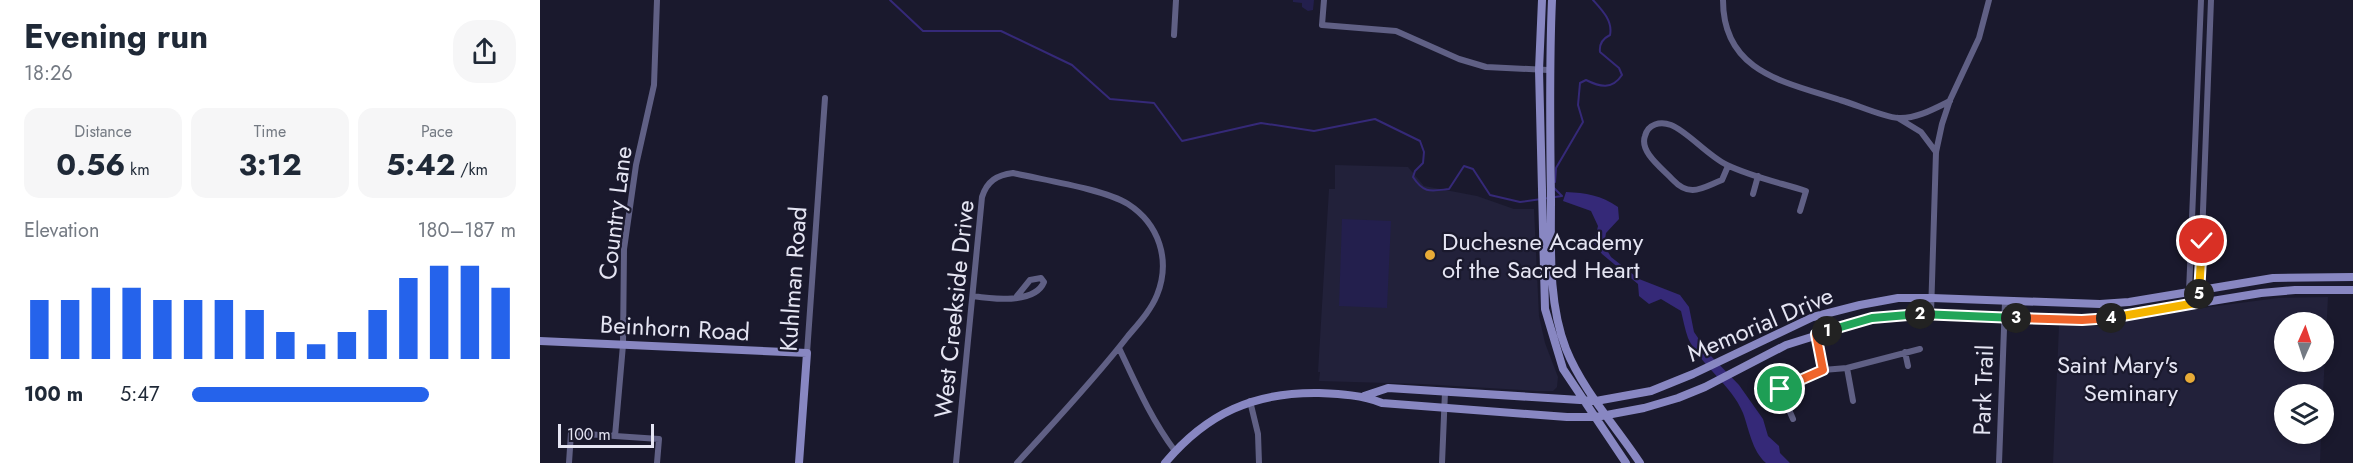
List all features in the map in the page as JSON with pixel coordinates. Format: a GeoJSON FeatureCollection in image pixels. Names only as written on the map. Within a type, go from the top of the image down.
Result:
{"type":"FeatureCollection","features":[{"type":"Feature","properties":{"kind":"main road"},"geometry":{"type":"LineString","coordinates":[[1542,0],[1546,219],[1543,276],[1545,309],[1563,369],[1626,463]]}},
{"type":"Feature","properties":{"kind":"main road"},"geometry":{"type":"LineString","coordinates":[[1544,70],[1552,0]]}},
{"type":"Feature","properties":{"kind":"main road"},"geometry":{"type":"LineString","coordinates":[[1546,219],[1559,324],[1566,349],[1586,389],[1640,463]]}},
{"type":"Feature","properties":{"kind":"main road"},"geometry":{"type":"LineString","coordinates":[[1543,276],[1553,276]]}},
{"type":"Feature","properties":{"kind":"main road"},"geometry":{"type":"LineString","coordinates":[[2303,276],[2304,290]]}},
{"type":"Feature","properties":{"kind":"main road","name":"Memorial Drive"},"geometry":{"type":"LineString","coordinates":[[1364,396],[1388,388],[1586,402],[1651,391],[1813,318],[1850,307],[1898,298],[2100,304],[2129,302],[2273,278],[2353,277]]}},
{"type":"Feature","properties":{"kind":"main road","name":"Memorial Drive"},"geometry":{"type":"LineString","coordinates":[[1165,463],[1202,426],[1217,417],[1250,401],[1283,394],[1364,396],[1382,403],[1567,417],[1596,417],[1644,408],[1705,387],[1786,345],[1872,318],[1931,314],[2102,319],[2261,293],[2353,290]]}},
{"type":"Feature","properties":{"kind":"main road"},"geometry":{"type":"LineString","coordinates":[[2100,304],[2102,319]]}},
{"type":"Feature","properties":{"kind":"main road","name":"Beinhorn Road"},"geometry":{"type":"LineString","coordinates":[[540,341],[807,353]]}},
{"type":"Feature","properties":{"kind":"main road","name":"Kuhlman Road"},"geometry":{"type":"LineString","coordinates":[[799,463],[807,353]]}},
{"type":"Feature","properties":{"kind":"street","name":"Country Lane"},"geometry":{"type":"LineString","coordinates":[[615,436],[622,345],[624,249],[636,165],[654,85],[657,0]]}},
{"type":"Feature","properties":{"kind":"street"},"geometry":{"type":"LineString","coordinates":[[1174,35],[1176,0]]}},
{"type":"Feature","properties":{"kind":"street"},"geometry":{"type":"LineString","coordinates":[[1324,0],[1322,25],[1396,31],[1459,59],[1486,67],[1544,70]]}},
{"type":"Feature","properties":{"kind":"street"},"geometry":{"type":"LineString","coordinates":[[1723,0],[1725,26],[1731,42],[1741,56],[1756,70],[1812,91],[1898,118],[1921,132],[1936,152]]}},
{"type":"Feature","properties":{"kind":"street"},"geometry":{"type":"LineString","coordinates":[[1931,314],[1936,152],[1950,100],[1979,38],[1989,0]]}},
{"type":"Feature","properties":{"kind":"street"},"geometry":{"type":"LineString","coordinates":[[2196,303],[2189,292],[2201,0]]}},
{"type":"Feature","properties":{"kind":"street"},"geometry":{"type":"LineString","coordinates":[[2196,303],[2200,290],[2211,0]]}},
{"type":"Feature","properties":{"kind":"street"},"geometry":{"type":"LineString","coordinates":[[2198,63],[2208,64]]}},
{"type":"Feature","properties":{"kind":"street","name":"Kuhlman Road"},"geometry":{"type":"LineString","coordinates":[[807,353],[825,98]]}},
{"type":"Feature","properties":{"kind":"street"},"geometry":{"type":"LineString","coordinates":[[1898,118],[1927,112],[1950,100]]}},
{"type":"Feature","properties":{"kind":"street"},"geometry":{"type":"LineString","coordinates":[[1728,166],[1722,180],[1691,191],[1682,189],[1645,149],[1644,137],[1650,127],[1659,123],[1672,125],[1711,156],[1728,166],[1806,191],[1800,211]]}},
{"type":"Feature","properties":{"kind":"street"},"geometry":{"type":"LineString","coordinates":[[2196,123],[2206,124]]}},
{"type":"Feature","properties":{"kind":"street","name":"West Creekside Drive"},"geometry":{"type":"LineString","coordinates":[[956,463],[982,197],[985,187],[997,177],[1013,173],[1112,196],[1126,202],[1140,213],[1156,235],[1161,247],[1164,268],[1158,294],[1152,306],[1119,348]]}},
{"type":"Feature","properties":{"kind":"street"},"geometry":{"type":"LineString","coordinates":[[1753,194],[1758,176]]}},
{"type":"Feature","properties":{"kind":"street"},"geometry":{"type":"LineString","coordinates":[[2193,189],[2204,189]]}},
{"type":"Feature","properties":{"kind":"street"},"geometry":{"type":"LineString","coordinates":[[2191,240],[2202,241]]}},
{"type":"Feature","properties":{"kind":"street"},"geometry":{"type":"LineString","coordinates":[[973,296],[999,299],[1017,296]]}},
{"type":"Feature","properties":{"kind":"street","name":"Park Trail"},"geometry":{"type":"LineString","coordinates":[[1999,463],[2005,302]]}},
{"type":"Feature","properties":{"kind":"street"},"geometry":{"type":"LineString","coordinates":[[1816,334],[1823,370]]}},
{"type":"Feature","properties":{"kind":"street"},"geometry":{"type":"LineString","coordinates":[[1017,463],[1119,348],[1159,430],[1175,451]]}},
{"type":"Feature","properties":{"kind":"street"},"geometry":{"type":"LineString","coordinates":[[1767,394],[1823,370],[1847,369],[1920,349]]}},
{"type":"Feature","properties":{"kind":"street"},"geometry":{"type":"LineString","coordinates":[[1905,352],[1908,366]]}},
{"type":"Feature","properties":{"kind":"street"},"geometry":{"type":"LineString","coordinates":[[1847,369],[1853,401]]}},
{"type":"Feature","properties":{"kind":"street"},"geometry":{"type":"LineString","coordinates":[[1780,389],[1793,419]]}},
{"type":"Feature","properties":{"kind":"street"},"geometry":{"type":"LineString","coordinates":[[1442,463],[1445,392]]}},
{"type":"Feature","properties":{"kind":"street"},"geometry":{"type":"LineString","coordinates":[[1250,401],[1258,434],[1259,463]]}},
{"type":"Feature","properties":{"kind":"street"},"geometry":{"type":"LineString","coordinates":[[569,463],[571,433],[659,439],[657,463]]}},
{"type":"Feature","properties":{"kind":"shaded area"},"geometry":{"type":"Polygon","coordinates":[[[1293,0],[1314,0],[1313,10],[1308,11],[1302,7],[1302,3],[1293,2],[1293,0]]]}},
{"type":"Feature","properties":{"kind":"shaded area","name":"Duchesne Academy of the Sacred Heart"},"geometry":{"type":"Polygon","coordinates":[[[1335,165],[1408,167],[1424,186],[1477,196],[1514,209],[1534,209],[1539,316],[1545,343],[1558,377],[1557,387],[1553,391],[1319,381],[1329,189],[1335,189],[1335,165]]]}},
{"type":"Feature","properties":{"kind":"shaded area"},"geometry":{"type":"Polygon","coordinates":[[[1566,192],[1593,195],[1618,207],[1619,219],[1606,233],[1604,245],[1611,257],[1639,279],[1680,295],[1689,307],[1694,332],[1709,354],[1739,385],[1763,419],[1768,436],[1779,446],[1780,453],[1790,463],[1766,463],[1761,458],[1754,446],[1738,403],[1700,357],[1688,338],[1681,311],[1661,299],[1649,304],[1639,296],[1638,284],[1602,254],[1594,243],[1598,226],[1591,211],[1563,201],[1566,192]]]}},
{"type":"Feature","properties":{"kind":"shaded area"},"geometry":{"type":"Polygon","coordinates":[[[1342,219],[1391,221],[1387,308],[1339,306],[1342,219]]]}},
{"type":"Feature","properties":{"kind":"shaded area","name":"Saint Mary's Seminary"},"geometry":{"type":"Polygon","coordinates":[[[2328,297],[2327,312],[2274,312],[2274,372],[2324,372],[2324,384],[2274,384],[2274,444],[2321,444],[2320,463],[2053,463],[2059,326],[2095,326],[2278,298],[2328,297]]]}},
{"type":"Feature","properties":{"kind":"waterway"},"geometry":{"type":"LineString","coordinates":[[890,0],[923,31],[1001,31],[1072,65],[1110,99],[1154,103],[1182,141],[1261,123],[1314,131],[1375,119],[1420,141],[1424,152],[1423,163],[1415,171],[1413,177],[1424,189],[1433,191],[1449,189],[1464,166],[1473,169],[1490,195],[1520,202],[1562,196]]}},
{"type":"Feature","properties":{"kind":"waterway"},"geometry":{"type":"LineString","coordinates":[[1555,182],[1556,168],[1583,122],[1578,105],[1580,83],[1586,80],[1606,86],[1614,83],[1622,75],[1619,68],[1600,52],[1602,42],[1610,35],[1610,25],[1593,0]]}},
{"type":"Feature","properties":{"kind":"waterway"},"geometry":{"type":"LineString","coordinates":[[1554,188],[1562,196]]}},
{"type":"Feature","properties":{"kind":"place","name":"Duchesne Academy of the Sacred Heart"},"geometry":{"type":"Point","coordinates":[1430,255]}},
{"type":"Feature","properties":{"kind":"place","name":"Saint Mary's Seminary"},"geometry":{"type":"Point","coordinates":[2190,378]}},
{"type":"Feature","properties":{"kind":"route"},"geometry":{"type":"LineString","coordinates":[[1780,389],[1823,370],[1816,334],[1872,318],[1931,314],[2082,320],[2135,315],[2196,303],[2200,290],[2202,241]]}}]}
